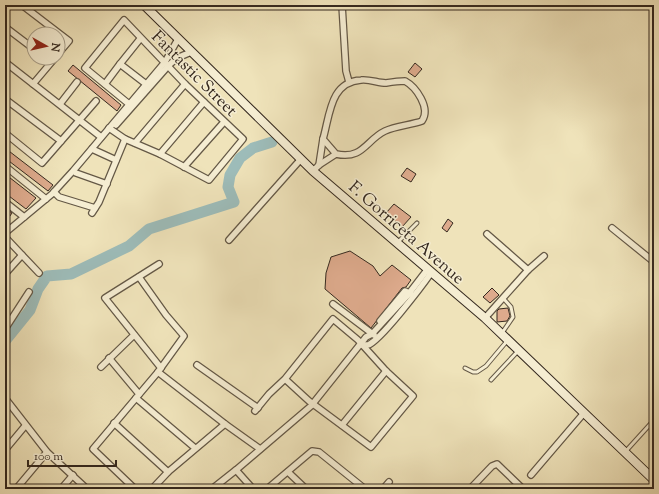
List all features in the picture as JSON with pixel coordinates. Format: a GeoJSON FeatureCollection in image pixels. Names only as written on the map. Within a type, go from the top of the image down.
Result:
{"type":"FeatureCollection","features":[{"type":"Feature","properties":{"kind":"main road","name":"F. Gorriceta Avenue"},"geometry":{"type":"LineString","coordinates":[[144,5],[301,159],[316,168],[397,244],[485,318],[507,341],[654,480]]}},
{"type":"Feature","properties":{"kind":"street"},"geometry":{"type":"LineString","coordinates":[[22,5],[49,26]]}},
{"type":"Feature","properties":{"kind":"street"},"geometry":{"type":"LineString","coordinates":[[342,5],[346,71],[349,82]]}},
{"type":"Feature","properties":{"kind":"street","name":"Fantastic Street"},"geometry":{"type":"LineString","coordinates":[[129,104],[86,69],[86,66],[124,21],[185,84],[243,139],[209,180],[184,167]]}},
{"type":"Feature","properties":{"kind":"street"},"geometry":{"type":"LineString","coordinates":[[5,27],[26,43]]}},
{"type":"Feature","properties":{"kind":"street"},"geometry":{"type":"LineString","coordinates":[[104,84],[140,39]]}},
{"type":"Feature","properties":{"kind":"street"},"geometry":{"type":"LineString","coordinates":[[54,193],[94,150],[101,137],[110,129],[167,64],[178,39]]}},
{"type":"Feature","properties":{"kind":"street"},"geometry":{"type":"LineString","coordinates":[[5,233],[46,199],[65,186],[146,84],[167,64],[191,52]]}},
{"type":"Feature","properties":{"kind":"street"},"geometry":{"type":"LineString","coordinates":[[5,62],[101,137]]}},
{"type":"Feature","properties":{"kind":"street"},"geometry":{"type":"LineString","coordinates":[[120,64],[146,84]]}},
{"type":"Feature","properties":{"kind":"street"},"geometry":{"type":"LineString","coordinates":[[33,84],[48,66]]}},
{"type":"Feature","properties":{"kind":"street"},"geometry":{"type":"LineString","coordinates":[[316,168],[334,98],[340,87],[349,82],[362,79],[385,83],[405,81],[416,90],[425,109],[425,116],[422,121],[383,132],[363,150],[344,156],[336,154],[324,139]]}},
{"type":"Feature","properties":{"kind":"street"},"geometry":{"type":"LineString","coordinates":[[60,104],[77,82]]}},
{"type":"Feature","properties":{"kind":"street"},"geometry":{"type":"LineString","coordinates":[[135,143],[185,84]]}},
{"type":"Feature","properties":{"kind":"street"},"geometry":{"type":"LineString","coordinates":[[5,99],[61,141]]}},
{"type":"Feature","properties":{"kind":"street"},"geometry":{"type":"LineString","coordinates":[[5,133],[42,163],[96,101]]}},
{"type":"Feature","properties":{"kind":"street"},"geometry":{"type":"LineString","coordinates":[[160,154],[204,102]]}},
{"type":"Feature","properties":{"kind":"street"},"geometry":{"type":"LineString","coordinates":[[110,129],[125,139],[160,154],[184,167],[224,122]]}},
{"type":"Feature","properties":{"kind":"street"},"geometry":{"type":"LineString","coordinates":[[54,193],[94,210],[107,184],[125,139]]}},
{"type":"Feature","properties":{"kind":"street"},"geometry":{"type":"LineString","coordinates":[[94,150],[116,160]]}},
{"type":"Feature","properties":{"kind":"street"},"geometry":{"type":"LineString","coordinates":[[316,168],[336,154]]}},
{"type":"Feature","properties":{"kind":"street"},"geometry":{"type":"LineString","coordinates":[[230,240],[301,159]]}},
{"type":"Feature","properties":{"kind":"street"},"geometry":{"type":"LineString","coordinates":[[5,166],[46,199]]}},
{"type":"Feature","properties":{"kind":"street"},"geometry":{"type":"LineString","coordinates":[[76,173],[107,184]]}},
{"type":"Feature","properties":{"kind":"street"},"geometry":{"type":"LineString","coordinates":[[5,202],[24,217]]}},
{"type":"Feature","properties":{"kind":"street"},"geometry":{"type":"LineString","coordinates":[[612,228],[654,262]]}},
{"type":"Feature","properties":{"kind":"street"},"geometry":{"type":"LineString","coordinates":[[487,234],[528,270]]}},
{"type":"Feature","properties":{"kind":"street"},"geometry":{"type":"LineString","coordinates":[[5,237],[39,273]]}},
{"type":"Feature","properties":{"kind":"street"},"geometry":{"type":"LineString","coordinates":[[5,274],[22,254]]}},
{"type":"Feature","properties":{"kind":"street"},"geometry":{"type":"LineString","coordinates":[[485,318],[528,270],[544,256]]}},
{"type":"Feature","properties":{"kind":"street"},"geometry":{"type":"LineString","coordinates":[[159,264],[139,278],[105,297],[160,370],[225,424],[260,449]]}},
{"type":"Feature","properties":{"kind":"street"},"geometry":{"type":"LineString","coordinates":[[362,345],[368,345],[378,338],[429,271]]}},
{"type":"Feature","properties":{"kind":"street"},"geometry":{"type":"LineString","coordinates":[[135,489],[93,450],[114,423],[160,370],[184,336],[166,315],[139,278]]}},
{"type":"Feature","properties":{"kind":"street"},"geometry":{"type":"LineString","coordinates":[[212,489],[312,404],[362,345],[366,337],[406,291],[412,294]]}},
{"type":"Feature","properties":{"kind":"street"},"geometry":{"type":"LineString","coordinates":[[5,329],[29,292]]}},
{"type":"Feature","properties":{"kind":"street"},"geometry":{"type":"LineString","coordinates":[[333,304],[378,338]]}},
{"type":"Feature","properties":{"kind":"street"},"geometry":{"type":"LineString","coordinates":[[197,365],[257,409],[269,394],[285,379],[333,319],[358,340],[386,371],[413,396],[371,447],[312,404],[285,379]]}},
{"type":"Feature","properties":{"kind":"street"},"geometry":{"type":"LineString","coordinates":[[101,367],[134,335]]}},
{"type":"Feature","properties":{"kind":"street"},"geometry":{"type":"LineString","coordinates":[[109,358],[138,396],[196,448]]}},
{"type":"Feature","properties":{"kind":"street"},"geometry":{"type":"LineString","coordinates":[[342,426],[386,371]]}},
{"type":"Feature","properties":{"kind":"street"},"geometry":{"type":"LineString","coordinates":[[5,398],[25,426],[47,452],[87,489]]}},
{"type":"Feature","properties":{"kind":"street"},"geometry":{"type":"LineString","coordinates":[[531,474],[584,413]]}},
{"type":"Feature","properties":{"kind":"street"},"geometry":{"type":"LineString","coordinates":[[114,423],[168,472]]}},
{"type":"Feature","properties":{"kind":"street"},"geometry":{"type":"LineString","coordinates":[[152,489],[168,472],[225,424]]}},
{"type":"Feature","properties":{"kind":"street"},"geometry":{"type":"LineString","coordinates":[[5,450],[25,426]]}},
{"type":"Feature","properties":{"kind":"street"},"geometry":{"type":"LineString","coordinates":[[16,489],[47,452]]}},
{"type":"Feature","properties":{"kind":"street"},"geometry":{"type":"LineString","coordinates":[[267,489],[311,452],[319,452],[365,489]]}},
{"type":"Feature","properties":{"kind":"street"},"geometry":{"type":"LineString","coordinates":[[471,489],[492,466],[497,464],[523,489]]}},
{"type":"Feature","properties":{"kind":"street"},"geometry":{"type":"LineString","coordinates":[[236,470],[253,489]]}},
{"type":"Feature","properties":{"kind":"street"},"geometry":{"type":"LineString","coordinates":[[288,472],[306,489]]}},
{"type":"Feature","properties":{"kind":"street"},"geometry":{"type":"LineString","coordinates":[[61,489],[72,475]]}},
{"type":"Feature","properties":{"kind":"street"},"geometry":{"type":"LineString","coordinates":[[383,489],[389,482]]}},
{"type":"Feature","properties":{"kind":"lane"},"geometry":{"type":"LineString","coordinates":[[397,244],[417,223]]}},
{"type":"Feature","properties":{"kind":"lane"},"geometry":{"type":"LineString","coordinates":[[501,334],[513,317],[511,307],[503,298]]}},
{"type":"Feature","properties":{"kind":"lane"},"geometry":{"type":"LineString","coordinates":[[465,368],[473,372],[482,369],[507,341]]}},
{"type":"Feature","properties":{"kind":"lane"},"geometry":{"type":"LineString","coordinates":[[491,380],[518,351]]}},
{"type":"Feature","properties":{"kind":"lane"},"geometry":{"type":"LineString","coordinates":[[625,452],[654,420]]}},
{"type":"Feature","properties":{"kind":"lane"},"geometry":{"type":"LineString","coordinates":[[650,489],[654,485]]}},
{"type":"Feature","properties":{"kind":"building"},"geometry":{"type":"Polygon","coordinates":[[[415,63],[422,69],[415,77],[408,72],[415,63]]]}},
{"type":"Feature","properties":{"kind":"building"},"geometry":{"type":"Polygon","coordinates":[[[73,65],[121,105],[117,111],[68,71],[73,65]]]}},
{"type":"Feature","properties":{"kind":"building"},"geometry":{"type":"Polygon","coordinates":[[[5,148],[53,185],[48,191],[5,158],[5,148]]]}},
{"type":"Feature","properties":{"kind":"building"},"geometry":{"type":"Polygon","coordinates":[[[407,168],[416,174],[411,182],[401,176],[407,168]]]}},
{"type":"Feature","properties":{"kind":"building"},"geometry":{"type":"Polygon","coordinates":[[[5,174],[36,198],[26,209],[5,193],[5,174]]]}},
{"type":"Feature","properties":{"kind":"building"},"geometry":{"type":"Polygon","coordinates":[[[394,204],[411,217],[402,227],[386,213],[394,204]]]}},
{"type":"Feature","properties":{"kind":"building"},"geometry":{"type":"Polygon","coordinates":[[[5,208],[12,213],[5,223],[5,208]]]}},
{"type":"Feature","properties":{"kind":"building"},"geometry":{"type":"Polygon","coordinates":[[[448,219],[453,223],[447,232],[442,228],[448,219]]]}},
{"type":"Feature","properties":{"kind":"building"},"geometry":{"type":"Polygon","coordinates":[[[350,251],[373,266],[380,276],[392,265],[411,280],[406,287],[402,288],[371,328],[325,289],[326,273],[331,257],[350,251]]]}},
{"type":"Feature","properties":{"kind":"building"},"geometry":{"type":"Polygon","coordinates":[[[492,288],[499,295],[490,303],[483,297],[492,288]]]}},
{"type":"Feature","properties":{"kind":"building"},"geometry":{"type":"Polygon","coordinates":[[[508,308],[510,316],[507,321],[497,322],[497,311],[499,309],[508,308]]]}},
{"type":"Feature","properties":{"kind":"waterway"},"geometry":{"type":"LineString","coordinates":[[5,341],[30,310],[38,289],[47,276],[71,274],[129,246],[149,229],[234,202],[228,187],[230,175],[240,158],[253,148],[272,142]]}}]}
